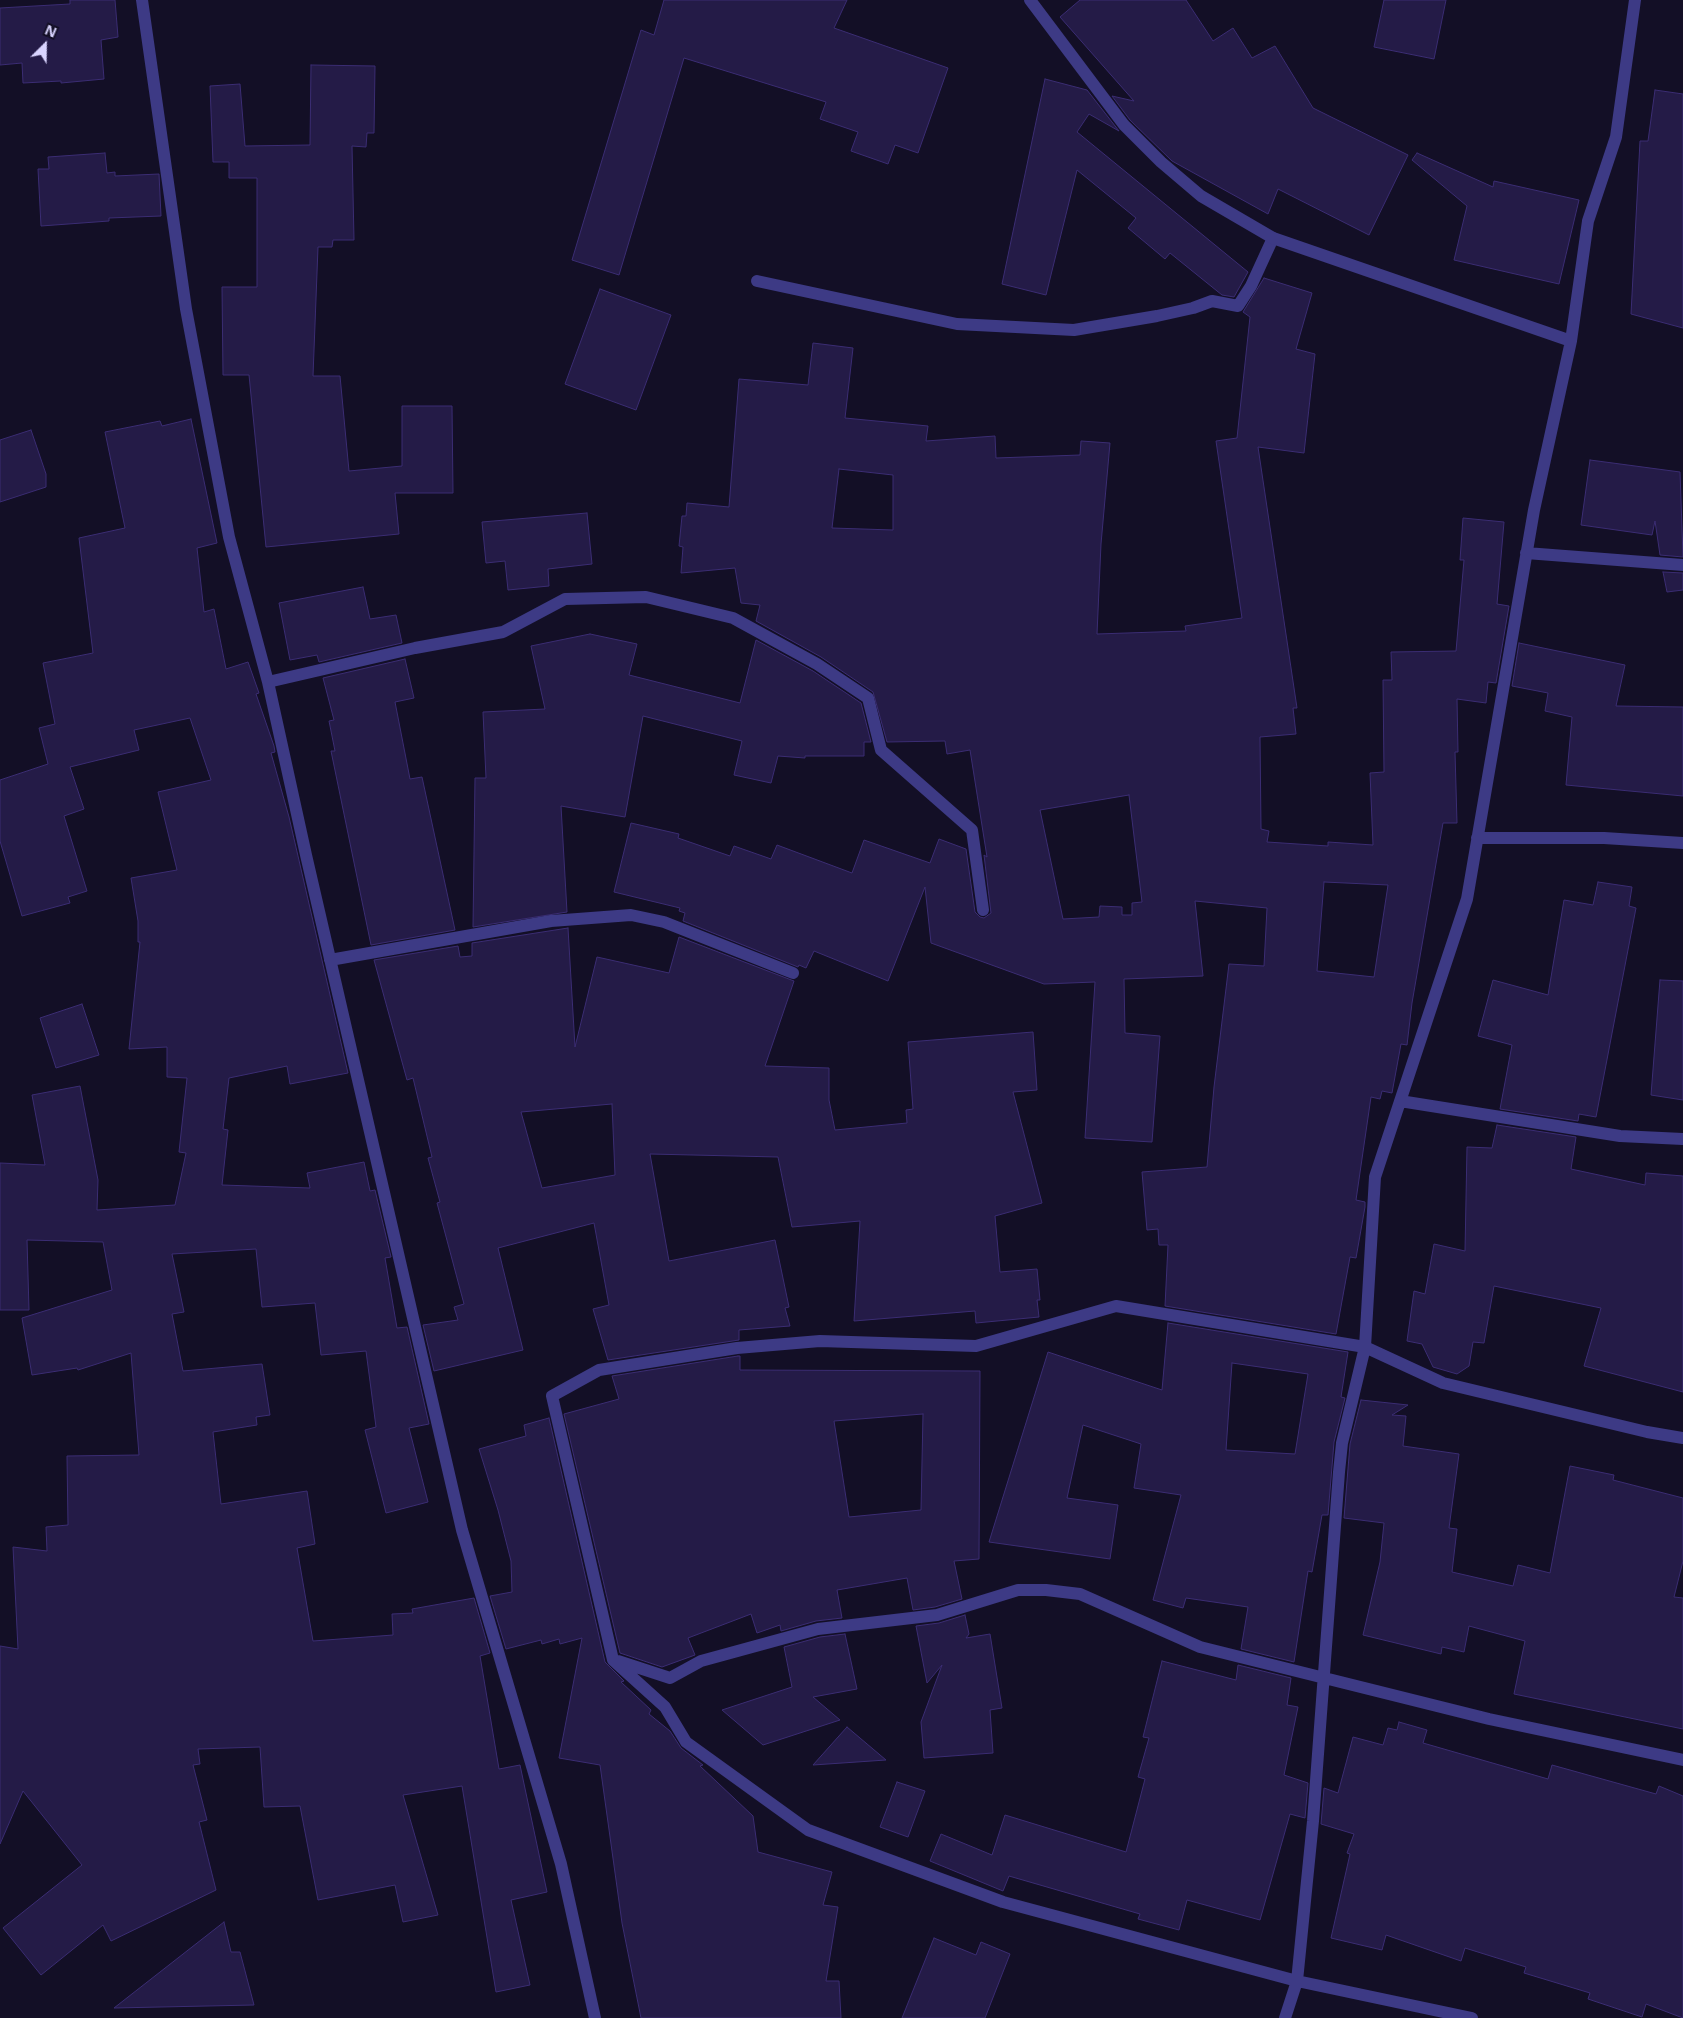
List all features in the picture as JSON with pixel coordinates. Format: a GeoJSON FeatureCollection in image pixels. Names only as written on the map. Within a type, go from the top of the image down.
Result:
{"type":"FeatureCollection","features":[{"type":"Feature","properties":{"kind":"street"},"geometry":{"type":"LineString","coordinates":[[142,0],[188,319],[229,537],[268,682],[330,960],[462,1530],[561,1864],[595,2018]]}},
{"type":"Feature","properties":{"kind":"street"},"geometry":{"type":"LineString","coordinates":[[1030,0],[1124,125],[1161,162],[1201,196],[1273,238],[1571,342]]}},
{"type":"Feature","properties":{"kind":"street"},"geometry":{"type":"LineString","coordinates":[[1284,2018],[1297,1981],[1313,1821],[1322,1677],[1342,1443],[1365,1347],[1375,1177],[1467,899],[1526,553],[1571,342],[1588,221],[1616,137],[1636,0]]}},
{"type":"Feature","properties":{"kind":"street"},"geometry":{"type":"LineString","coordinates":[[757,281],[957,324],[1074,330],[1157,316],[1193,308],[1212,301],[1238,306],[1251,286],[1273,238]]}},
{"type":"Feature","properties":{"kind":"street"},"geometry":{"type":"LineString","coordinates":[[1526,553],[1683,565]]}},
{"type":"Feature","properties":{"kind":"street"},"geometry":{"type":"LineString","coordinates":[[268,682],[415,648],[503,632],[565,599],[646,598],[733,618],[810,660],[868,698],[882,750],[972,830],[984,910]]}},
{"type":"Feature","properties":{"kind":"street"},"geometry":{"type":"LineString","coordinates":[[1476,838],[1604,838],[1683,843]]}},
{"type":"Feature","properties":{"kind":"street"},"geometry":{"type":"LineString","coordinates":[[330,960],[551,921],[631,915],[664,922],[793,973]]}},
{"type":"Feature","properties":{"kind":"street"},"geometry":{"type":"LineString","coordinates":[[1400,1100],[1620,1136],[1683,1139]]}},
{"type":"Feature","properties":{"kind":"street"},"geometry":{"type":"LineString","coordinates":[[1472,2018],[1297,1981],[1002,1902],[808,1830],[686,1742],[666,1707],[613,1660],[552,1396],[598,1370],[736,1348],[820,1341],[976,1346],[1116,1306],[1365,1347],[1443,1383],[1647,1432],[1683,1438]]}},
{"type":"Feature","properties":{"kind":"street"},"geometry":{"type":"LineString","coordinates":[[613,1660],[670,1678],[701,1661],[818,1629],[937,1615],[1018,1590],[1046,1590],[1080,1594],[1200,1647],[1489,1720],[1683,1760]]}},
{"type":"Feature","properties":{"kind":"building"},"geometry":{"type":"Polygon","coordinates":[[[70,0],[115,0],[118,37],[101,40],[104,79],[61,83],[61,81],[23,83],[22,63],[0,65],[0,8],[70,4],[70,0]]]}},
{"type":"Feature","properties":{"kind":"building"},"geometry":{"type":"Polygon","coordinates":[[[664,0],[847,0],[834,28],[948,68],[918,153],[895,145],[888,164],[851,151],[858,132],[820,119],[826,102],[684,58],[619,275],[572,260],[641,30],[654,35],[664,0]]]}},
{"type":"Feature","properties":{"kind":"building"},"geometry":{"type":"Polygon","coordinates":[[[1080,0],[1186,0],[1213,41],[1233,28],[1252,58],[1275,46],[1313,108],[1408,155],[1369,235],[1278,189],[1268,214],[1172,161],[1130,120],[1112,96],[1134,101],[1060,17],[1080,0]]]}},
{"type":"Feature","properties":{"kind":"building"},"geometry":{"type":"Polygon","coordinates":[[[1384,0],[1446,0],[1434,59],[1374,47],[1384,0]]]}},
{"type":"Feature","properties":{"kind":"building"},"geometry":{"type":"Polygon","coordinates":[[[311,65],[375,66],[374,133],[367,133],[366,147],[352,146],[354,240],[333,240],[332,247],[318,247],[313,376],[340,376],[349,471],[402,466],[402,406],[452,406],[453,493],[395,493],[399,534],[266,547],[249,375],[223,375],[222,287],[257,287],[257,178],[229,178],[229,162],[213,162],[210,86],[240,84],[245,146],[310,145],[311,65]]]}},
{"type":"Feature","properties":{"kind":"building"},"geometry":{"type":"Polygon","coordinates":[[[1045,79],[1087,90],[1119,131],[1089,114],[1077,132],[1248,272],[1234,297],[1222,295],[1170,253],[1165,259],[1128,228],[1136,218],[1077,170],[1046,295],[1002,284],[1045,79]]]}},
{"type":"Feature","properties":{"kind":"building"},"geometry":{"type":"Polygon","coordinates":[[[1655,90],[1683,94],[1683,328],[1631,314],[1640,141],[1648,141],[1655,90]]]}},
{"type":"Feature","properties":{"kind":"building"},"geometry":{"type":"Polygon","coordinates":[[[105,153],[107,173],[115,172],[115,176],[159,174],[161,216],[109,218],[109,221],[41,226],[38,169],[49,169],[48,157],[105,153]]]}},
{"type":"Feature","properties":{"kind":"building"},"geometry":{"type":"Polygon","coordinates":[[[1417,153],[1493,187],[1494,181],[1579,200],[1559,284],[1454,260],[1467,206],[1412,160],[1417,153]]]}},
{"type":"Feature","properties":{"kind":"building"},"geometry":{"type":"Polygon","coordinates":[[[1264,278],[1312,293],[1296,349],[1315,354],[1304,453],[1258,447],[1297,708],[1293,708],[1296,734],[1260,737],[1261,829],[1269,831],[1267,842],[1328,846],[1328,842],[1373,845],[1370,773],[1384,772],[1383,680],[1392,680],[1391,652],[1456,651],[1464,560],[1460,560],[1463,518],[1504,522],[1497,604],[1509,606],[1496,683],[1488,682],[1486,703],[1457,699],[1458,752],[1455,752],[1457,823],[1443,823],[1412,1003],[1407,1045],[1401,1044],[1392,1093],[1382,1091],[1380,1099],[1371,1097],[1356,1200],[1365,1202],[1365,1207],[1356,1258],[1350,1257],[1336,1334],[1165,1306],[1168,1245],[1159,1245],[1158,1229],[1147,1230],[1142,1172],[1207,1167],[1214,1087],[1229,964],[1264,966],[1267,908],[1195,901],[1203,976],[1124,979],[1125,1033],[1160,1036],[1152,1142],[1085,1138],[1095,982],[1044,984],[931,943],[925,887],[888,981],[814,951],[806,968],[799,965],[798,967],[683,921],[685,913],[679,911],[680,908],[614,892],[631,823],[679,834],[678,838],[730,856],[734,846],[771,859],[777,845],[852,873],[864,840],[930,863],[939,839],[966,849],[975,912],[984,918],[991,913],[984,855],[987,857],[970,750],[947,754],[945,741],[887,742],[873,692],[821,657],[756,621],[760,605],[741,603],[735,568],[681,573],[683,547],[679,546],[682,516],[686,516],[687,503],[729,507],[739,379],[808,385],[813,343],[853,348],[845,418],[928,426],[926,441],[995,436],[996,458],[1080,455],[1081,441],[1110,443],[1101,544],[1097,634],[1186,631],[1185,626],[1242,618],[1216,441],[1237,438],[1250,317],[1243,312],[1264,278]],[[839,469],[832,528],[893,530],[893,475],[839,469]],[[1129,795],[1040,810],[1063,919],[1099,917],[1100,906],[1122,907],[1122,915],[1132,915],[1132,903],[1142,902],[1129,795]],[[1324,882],[1317,971],[1374,977],[1388,885],[1324,882]]]}},
{"type":"Feature","properties":{"kind":"building"},"geometry":{"type":"Polygon","coordinates":[[[600,289],[671,315],[636,410],[565,384],[600,289]]]}},
{"type":"Feature","properties":{"kind":"building"},"geometry":{"type":"Polygon","coordinates":[[[191,419],[217,543],[197,548],[204,612],[214,609],[226,669],[248,662],[259,693],[256,694],[274,746],[275,752],[271,753],[289,817],[348,1073],[290,1084],[287,1066],[229,1078],[223,1129],[228,1130],[222,1185],[310,1188],[307,1173],[364,1162],[370,1191],[375,1190],[391,1257],[385,1258],[397,1328],[407,1327],[429,1424],[409,1428],[428,1502],[386,1513],[365,1430],[376,1427],[366,1351],[321,1355],[315,1303],[262,1307],[256,1249],[172,1254],[184,1312],[172,1314],[183,1371],[262,1364],[270,1415],[256,1417],[257,1425],[213,1432],[221,1504],[307,1491],[315,1544],[297,1548],[313,1641],[393,1635],[392,1614],[413,1613],[412,1609],[474,1598],[490,1653],[480,1656],[499,1769],[520,1765],[547,1892],[511,1900],[530,1985],[496,1992],[462,1786],[403,1795],[438,1915],[403,1922],[395,1885],[318,1900],[300,1806],[264,1807],[260,1747],[198,1749],[200,1764],[193,1765],[207,1820],[199,1822],[216,1890],[111,1941],[103,1925],[41,1975],[3,1928],[82,1865],[23,1791],[0,1844],[0,1646],[18,1649],[13,1547],[47,1551],[46,1527],[68,1525],[67,1456],[139,1455],[131,1353],[78,1370],[77,1368],[32,1375],[22,1318],[112,1290],[103,1242],[27,1240],[29,1310],[0,1310],[0,1163],[45,1165],[32,1095],[80,1086],[98,1180],[97,1210],[175,1205],[186,1153],[179,1152],[187,1078],[167,1077],[167,1047],[129,1049],[140,942],[138,942],[138,921],[131,878],[177,870],[158,792],[211,780],[190,718],[134,730],[139,750],[70,767],[84,809],[64,816],[87,891],[68,897],[70,903],[22,916],[0,841],[0,780],[48,764],[39,728],[55,724],[43,663],[93,653],[79,538],[125,528],[105,432],[160,421],[162,426],[191,419]]]}},
{"type":"Feature","properties":{"kind":"building"},"geometry":{"type":"Polygon","coordinates":[[[31,430],[46,474],[46,487],[0,502],[0,440],[31,430]]]}},
{"type":"Feature","properties":{"kind":"building"},"geometry":{"type":"Polygon","coordinates":[[[1590,460],[1680,472],[1683,557],[1660,555],[1655,521],[1652,535],[1581,525],[1590,460]]]}},
{"type":"Feature","properties":{"kind":"building"},"geometry":{"type":"Polygon","coordinates":[[[587,513],[592,564],[548,569],[549,586],[508,590],[505,561],[486,563],[482,522],[587,513]]]}},
{"type":"Feature","properties":{"kind":"building"},"geometry":{"type":"Polygon","coordinates":[[[1663,572],[1683,573],[1683,590],[1667,592],[1663,572]]]}},
{"type":"Feature","properties":{"kind":"building"},"geometry":{"type":"Polygon","coordinates":[[[363,587],[370,619],[396,615],[402,643],[319,662],[317,655],[290,660],[279,603],[363,587]]]}},
{"type":"Feature","properties":{"kind":"building"},"geometry":{"type":"Polygon","coordinates":[[[590,634],[637,644],[629,675],[740,703],[756,640],[813,671],[861,703],[871,742],[864,742],[864,756],[805,756],[805,758],[778,756],[771,783],[734,775],[742,741],[643,716],[625,817],[561,806],[567,912],[473,927],[475,778],[486,778],[483,712],[545,709],[531,646],[590,634]]]}},
{"type":"Feature","properties":{"kind":"building"},"geometry":{"type":"Polygon","coordinates":[[[1519,643],[1625,665],[1616,706],[1683,707],[1683,796],[1566,785],[1572,717],[1545,711],[1548,693],[1512,686],[1519,643]]]}},
{"type":"Feature","properties":{"kind":"building"},"geometry":{"type":"Polygon","coordinates":[[[405,659],[414,698],[395,702],[410,779],[422,777],[455,930],[371,945],[331,751],[335,751],[329,721],[334,720],[323,678],[405,659]]]}},
{"type":"Feature","properties":{"kind":"building"},"geometry":{"type":"Polygon","coordinates":[[[1598,882],[1632,887],[1629,906],[1636,908],[1596,1117],[1579,1114],[1578,1121],[1500,1109],[1512,1045],[1478,1036],[1493,980],[1548,995],[1564,900],[1593,905],[1598,882]]]}},
{"type":"Feature","properties":{"kind":"building"},"geometry":{"type":"Polygon","coordinates":[[[568,928],[575,1047],[597,957],[669,973],[679,937],[794,981],[765,1066],[829,1068],[829,1100],[835,1130],[907,1123],[906,1110],[913,1109],[908,1042],[1033,1032],[1037,1090],[1013,1092],[1042,1203],[995,1216],[1000,1272],[1037,1269],[1040,1300],[1037,1300],[1039,1317],[976,1323],[975,1311],[854,1321],[860,1221],[792,1227],[778,1157],[650,1154],[669,1261],[775,1240],[789,1307],[785,1308],[790,1326],[739,1330],[739,1340],[608,1360],[593,1309],[609,1305],[594,1223],[498,1248],[523,1350],[434,1371],[423,1325],[458,1320],[454,1307],[464,1304],[437,1203],[440,1202],[428,1158],[432,1157],[413,1078],[407,1080],[374,960],[458,946],[460,957],[472,956],[472,943],[568,928]],[[612,1104],[521,1112],[542,1188],[615,1175],[612,1104]]]}},
{"type":"Feature","properties":{"kind":"building"},"geometry":{"type":"Polygon","coordinates":[[[1660,980],[1683,981],[1683,1100],[1651,1095],[1660,980]]]}},
{"type":"Feature","properties":{"kind":"building"},"geometry":{"type":"Polygon","coordinates":[[[82,1004],[99,1055],[56,1068],[40,1018],[82,1004]]]}},
{"type":"Feature","properties":{"kind":"building"},"geometry":{"type":"Polygon","coordinates":[[[1497,1125],[1576,1137],[1571,1169],[1645,1185],[1646,1173],[1683,1176],[1683,1392],[1584,1366],[1601,1308],[1494,1286],[1484,1343],[1473,1342],[1469,1366],[1457,1374],[1433,1367],[1422,1344],[1407,1341],[1414,1291],[1425,1294],[1434,1244],[1465,1251],[1467,1147],[1492,1148],[1497,1125]]]}},
{"type":"Feature","properties":{"kind":"building"},"geometry":{"type":"Polygon","coordinates":[[[1168,1323],[1348,1352],[1341,1397],[1345,1398],[1334,1442],[1328,1515],[1322,1515],[1312,1572],[1308,1571],[1294,1662],[1241,1649],[1248,1607],[1186,1598],[1183,1608],[1153,1600],[1181,1495],[1134,1488],[1141,1444],[1083,1425],[1067,1498],[1118,1505],[1110,1559],[989,1542],[1048,1352],[1162,1390],[1168,1323]],[[1232,1363],[1226,1450],[1295,1454],[1308,1374],[1232,1363]]]}},
{"type":"Feature","properties":{"kind":"building"},"geometry":{"type":"Polygon","coordinates":[[[738,1356],[740,1356],[740,1370],[980,1371],[979,1559],[954,1561],[962,1599],[935,1607],[913,1610],[907,1578],[837,1590],[842,1618],[816,1621],[781,1631],[780,1625],[757,1633],[751,1614],[688,1638],[695,1655],[662,1667],[620,1653],[564,1414],[619,1399],[612,1376],[738,1356]],[[923,1414],[834,1421],[849,1517],[921,1510],[923,1414]]]}},
{"type":"Feature","properties":{"kind":"building"},"geometry":{"type":"Polygon","coordinates":[[[1361,1400],[1408,1405],[1392,1415],[1406,1416],[1403,1446],[1459,1454],[1449,1528],[1457,1529],[1452,1572],[1513,1586],[1518,1565],[1550,1573],[1570,1466],[1614,1475],[1613,1480],[1683,1498],[1683,1561],[1674,1597],[1683,1598],[1683,1729],[1514,1694],[1525,1641],[1469,1626],[1464,1652],[1442,1647],[1441,1654],[1363,1635],[1380,1562],[1384,1523],[1344,1518],[1350,1444],[1361,1400]]]}},
{"type":"Feature","properties":{"kind":"building"},"geometry":{"type":"Polygon","coordinates":[[[549,1418],[605,1662],[624,1681],[621,1682],[651,1710],[649,1714],[670,1731],[681,1748],[703,1765],[700,1766],[753,1816],[758,1852],[832,1872],[823,1905],[838,1907],[826,1981],[839,1981],[841,2018],[641,2018],[622,1923],[600,1765],[559,1758],[582,1638],[560,1644],[559,1639],[542,1644],[541,1640],[506,1649],[490,1596],[512,1592],[511,1561],[498,1510],[479,1449],[526,1436],[524,1425],[549,1418]]]}},
{"type":"Feature","properties":{"kind":"building"},"geometry":{"type":"Polygon","coordinates":[[[965,1615],[969,1634],[966,1638],[990,1634],[1002,1708],[990,1710],[993,1753],[924,1758],[921,1722],[942,1665],[927,1683],[916,1626],[939,1623],[965,1615]]]}},
{"type":"Feature","properties":{"kind":"building"},"geometry":{"type":"Polygon","coordinates":[[[845,1634],[857,1689],[813,1697],[840,1720],[763,1745],[722,1710],[792,1687],[784,1647],[820,1637],[845,1634]]]}},
{"type":"Feature","properties":{"kind":"building"},"geometry":{"type":"Polygon","coordinates":[[[1162,1661],[1236,1680],[1238,1665],[1291,1678],[1287,1705],[1298,1707],[1284,1775],[1308,1783],[1305,1818],[1290,1814],[1260,1920],[1187,1900],[1179,1930],[1138,1919],[1140,1914],[1009,1876],[1003,1891],[930,1861],[941,1834],[992,1855],[1005,1815],[1126,1852],[1145,1779],[1138,1777],[1149,1738],[1143,1737],[1162,1661]]]}},
{"type":"Feature","properties":{"kind":"building"},"geometry":{"type":"Polygon","coordinates":[[[1399,1722],[1427,1730],[1423,1743],[1548,1779],[1552,1765],[1656,1794],[1659,1786],[1683,1796],[1683,2018],[1646,2004],[1642,2017],[1588,1999],[1590,1993],[1524,1973],[1526,1967],[1465,1948],[1461,1961],[1386,1935],[1382,1950],[1331,1938],[1350,1854],[1347,1853],[1354,1834],[1321,1824],[1324,1788],[1338,1793],[1353,1737],[1383,1745],[1388,1728],[1397,1730],[1399,1722]]]}},
{"type":"Feature","properties":{"kind":"building"},"geometry":{"type":"Polygon","coordinates":[[[847,1727],[886,1760],[813,1765],[847,1727]]]}},
{"type":"Feature","properties":{"kind":"building"},"geometry":{"type":"Polygon","coordinates":[[[897,1782],[925,1791],[908,1837],[880,1827],[897,1782]]]}},
{"type":"Feature","properties":{"kind":"building"},"geometry":{"type":"Polygon","coordinates":[[[224,1922],[231,1952],[240,1952],[254,2005],[114,2008],[224,1922]]]}},
{"type":"Feature","properties":{"kind":"building"},"geometry":{"type":"Polygon","coordinates":[[[934,1938],[976,1955],[981,1942],[1010,1954],[985,2018],[902,2018],[934,1938]]]}}]}
